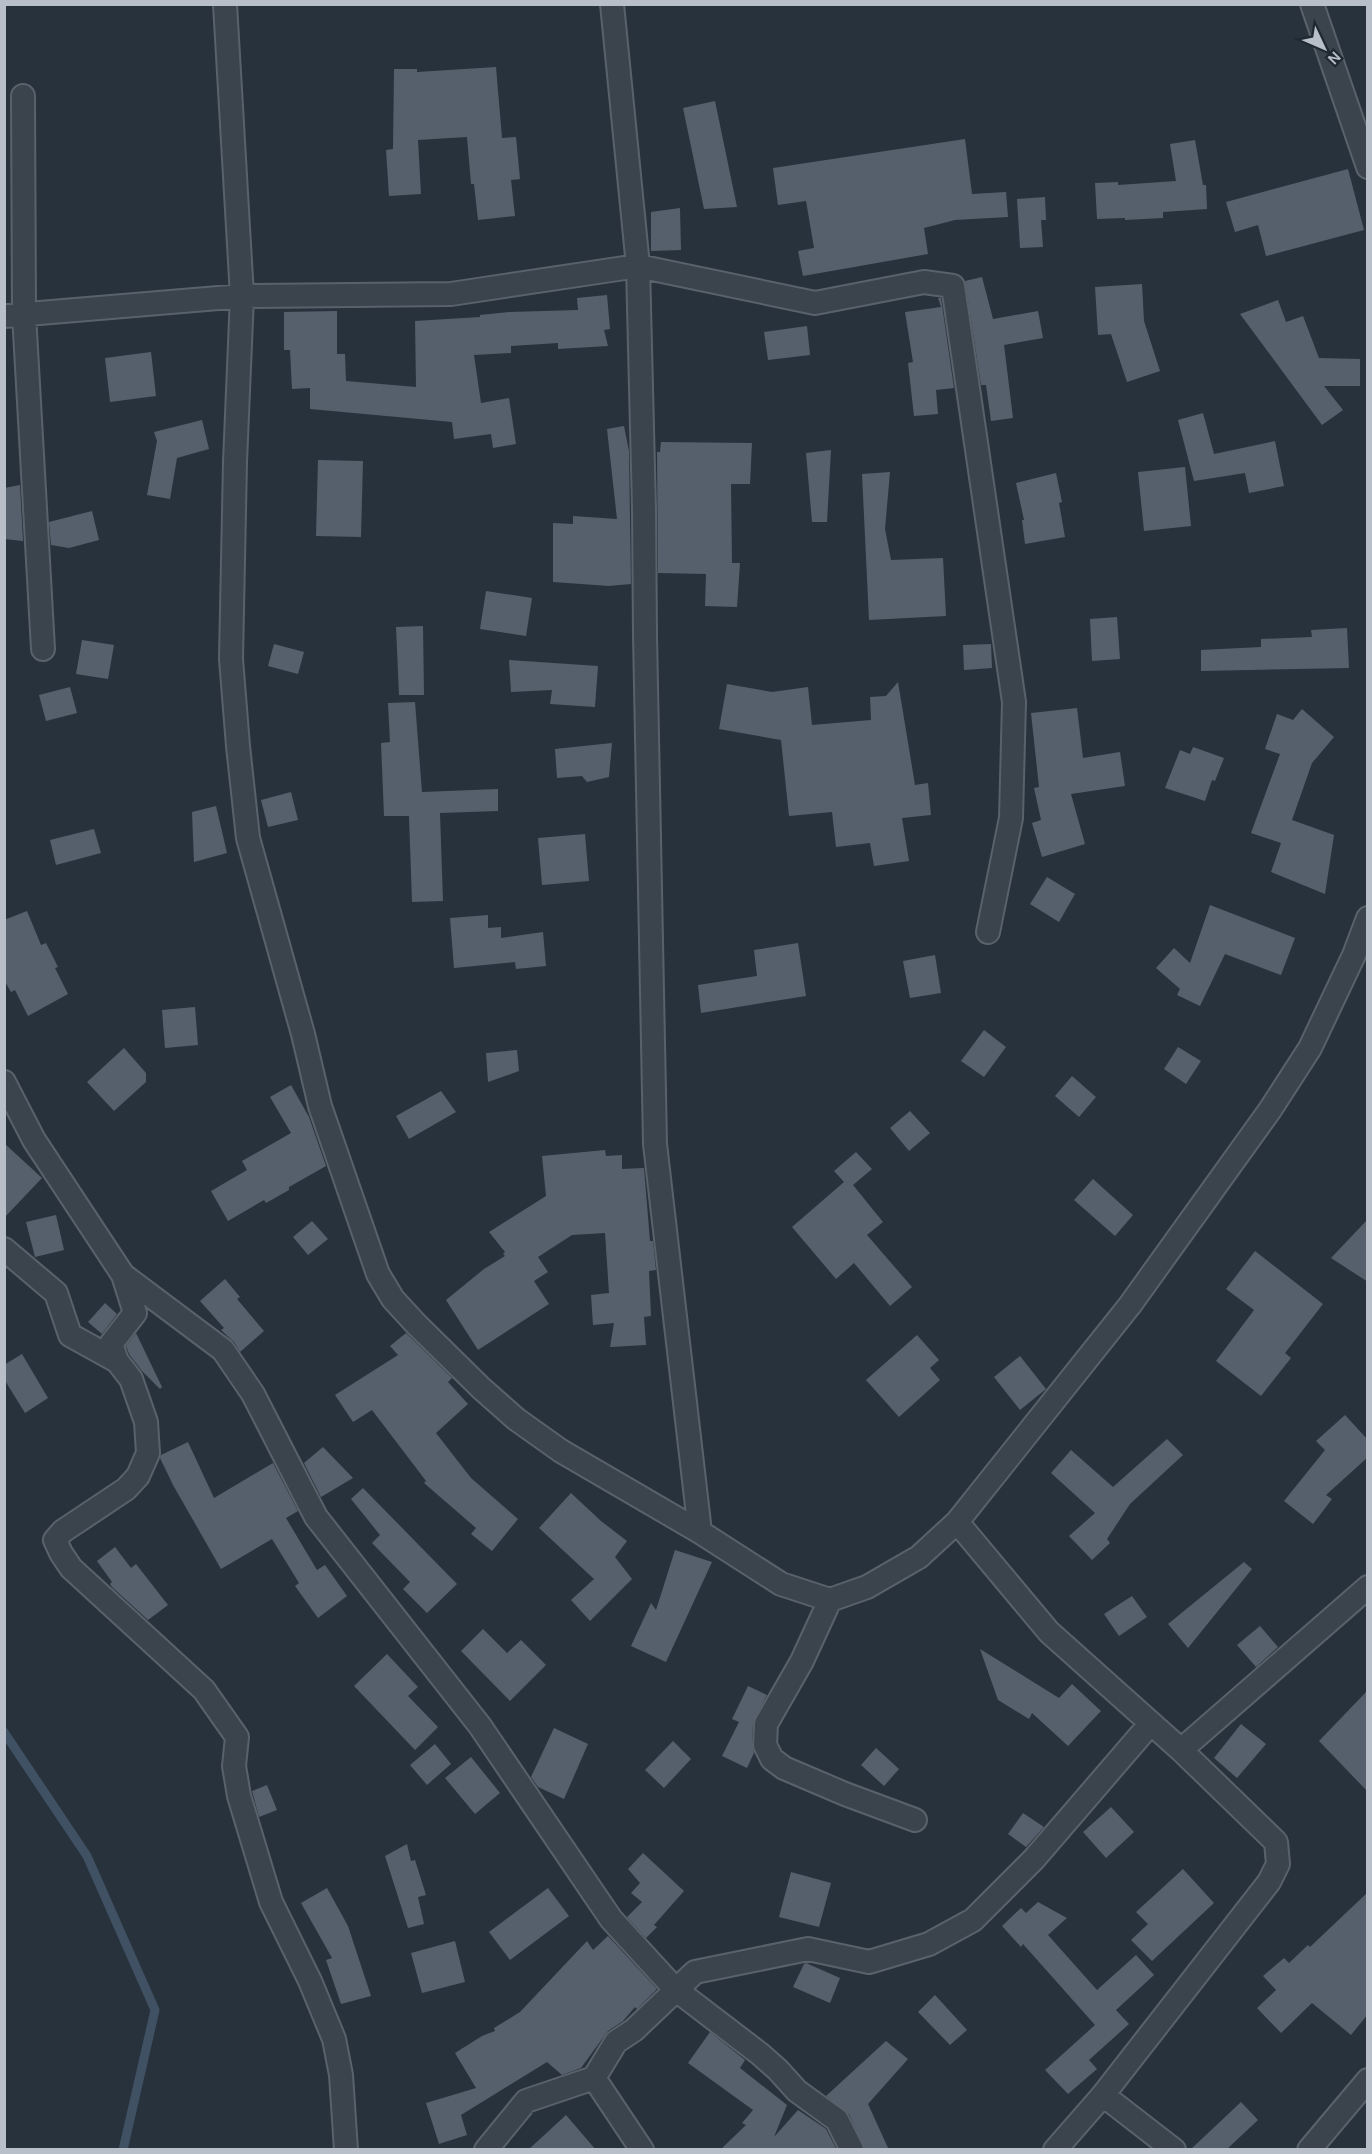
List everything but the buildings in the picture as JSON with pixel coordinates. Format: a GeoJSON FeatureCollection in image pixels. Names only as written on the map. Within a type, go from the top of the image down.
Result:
{"type":"FeatureCollection","features":[{"type":"Feature","properties":{"kind":"street"},"geometry":{"type":"LineString","coordinates":[[225,4],[242,296],[235,462],[231,659],[248,838],[303,1034],[320,1106],[378,1274],[393,1299],[416,1324],[516,1419],[561,1451],[700,1532],[781,1584],[830,1600],[867,1587],[919,1557],[957,1522],[1130,1305],[1270,1110],[1310,1048],[1354,955],[1368,918]]}},
{"type":"Feature","properties":{"kind":"street"},"geometry":{"type":"LineString","coordinates":[[612,4],[638,266],[655,1144],[700,1532]]}},
{"type":"Feature","properties":{"kind":"street"},"geometry":{"type":"LineString","coordinates":[[1312,4],[1368,167]]}},
{"type":"Feature","properties":{"kind":"street"},"geometry":{"type":"LineString","coordinates":[[22,96],[14,315],[43,649]]}},
{"type":"Feature","properties":{"kind":"street"},"geometry":{"type":"LineString","coordinates":[[14,315],[242,296],[451,294],[638,266],[815,303],[924,282],[953,286],[1014,702],[1011,818],[988,932]]}},
{"type":"Feature","properties":{"kind":"street"},"geometry":{"type":"LineString","coordinates":[[4,1082],[34,1140],[123,1275],[135,1313],[111,1344],[117,1361],[131,1379],[147,1422],[148,1453],[138,1476],[126,1489],[63,1531],[56,1540],[60,1553],[71,1568],[204,1690],[237,1737],[234,1766],[239,1796],[272,1902],[310,1981],[334,2039],[341,2075],[346,2150]]}},
{"type":"Feature","properties":{"kind":"street"},"geometry":{"type":"LineString","coordinates":[[4,1249],[56,1293],[70,1335],[117,1361]]}},
{"type":"Feature","properties":{"kind":"street"},"geometry":{"type":"LineString","coordinates":[[123,1275],[223,1350],[253,1394],[316,1517],[480,1726],[611,1919],[675,1989],[760,2054],[797,2091],[837,2120],[852,2150]]}},
{"type":"Feature","properties":{"kind":"street"},"geometry":{"type":"LineString","coordinates":[[957,1522],[1049,1632],[1181,1750],[1276,1842],[1278,1864],[1269,1882],[1103,2096],[1055,2150]]}},
{"type":"Feature","properties":{"kind":"street"},"geometry":{"type":"LineString","coordinates":[[1181,1750],[1368,1587]]}},
{"type":"Feature","properties":{"kind":"street"},"geometry":{"type":"LineString","coordinates":[[830,1600],[802,1661],[766,1724],[765,1745],[772,1759],[784,1768],[915,1820]]}},
{"type":"Feature","properties":{"kind":"street"},"geometry":{"type":"LineString","coordinates":[[486,2150],[526,2101],[594,2078],[616,2042],[634,2030],[695,1972],[808,1949],[869,1962],[929,1944],[974,1920],[1034,1859],[1151,1723]]}},
{"type":"Feature","properties":{"kind":"street"},"geometry":{"type":"LineString","coordinates":[[594,2078],[642,2150]]}},
{"type":"Feature","properties":{"kind":"street"},"geometry":{"type":"LineString","coordinates":[[1309,2150],[1368,2080]]}},
{"type":"Feature","properties":{"kind":"street"},"geometry":{"type":"LineString","coordinates":[[1103,2096],[1174,2150]]}},
{"type":"Feature","properties":{"kind":"waterway"},"geometry":{"type":"LineString","coordinates":[[4,1732],[87,1856],[155,2010],[123,2150]]}}]}
